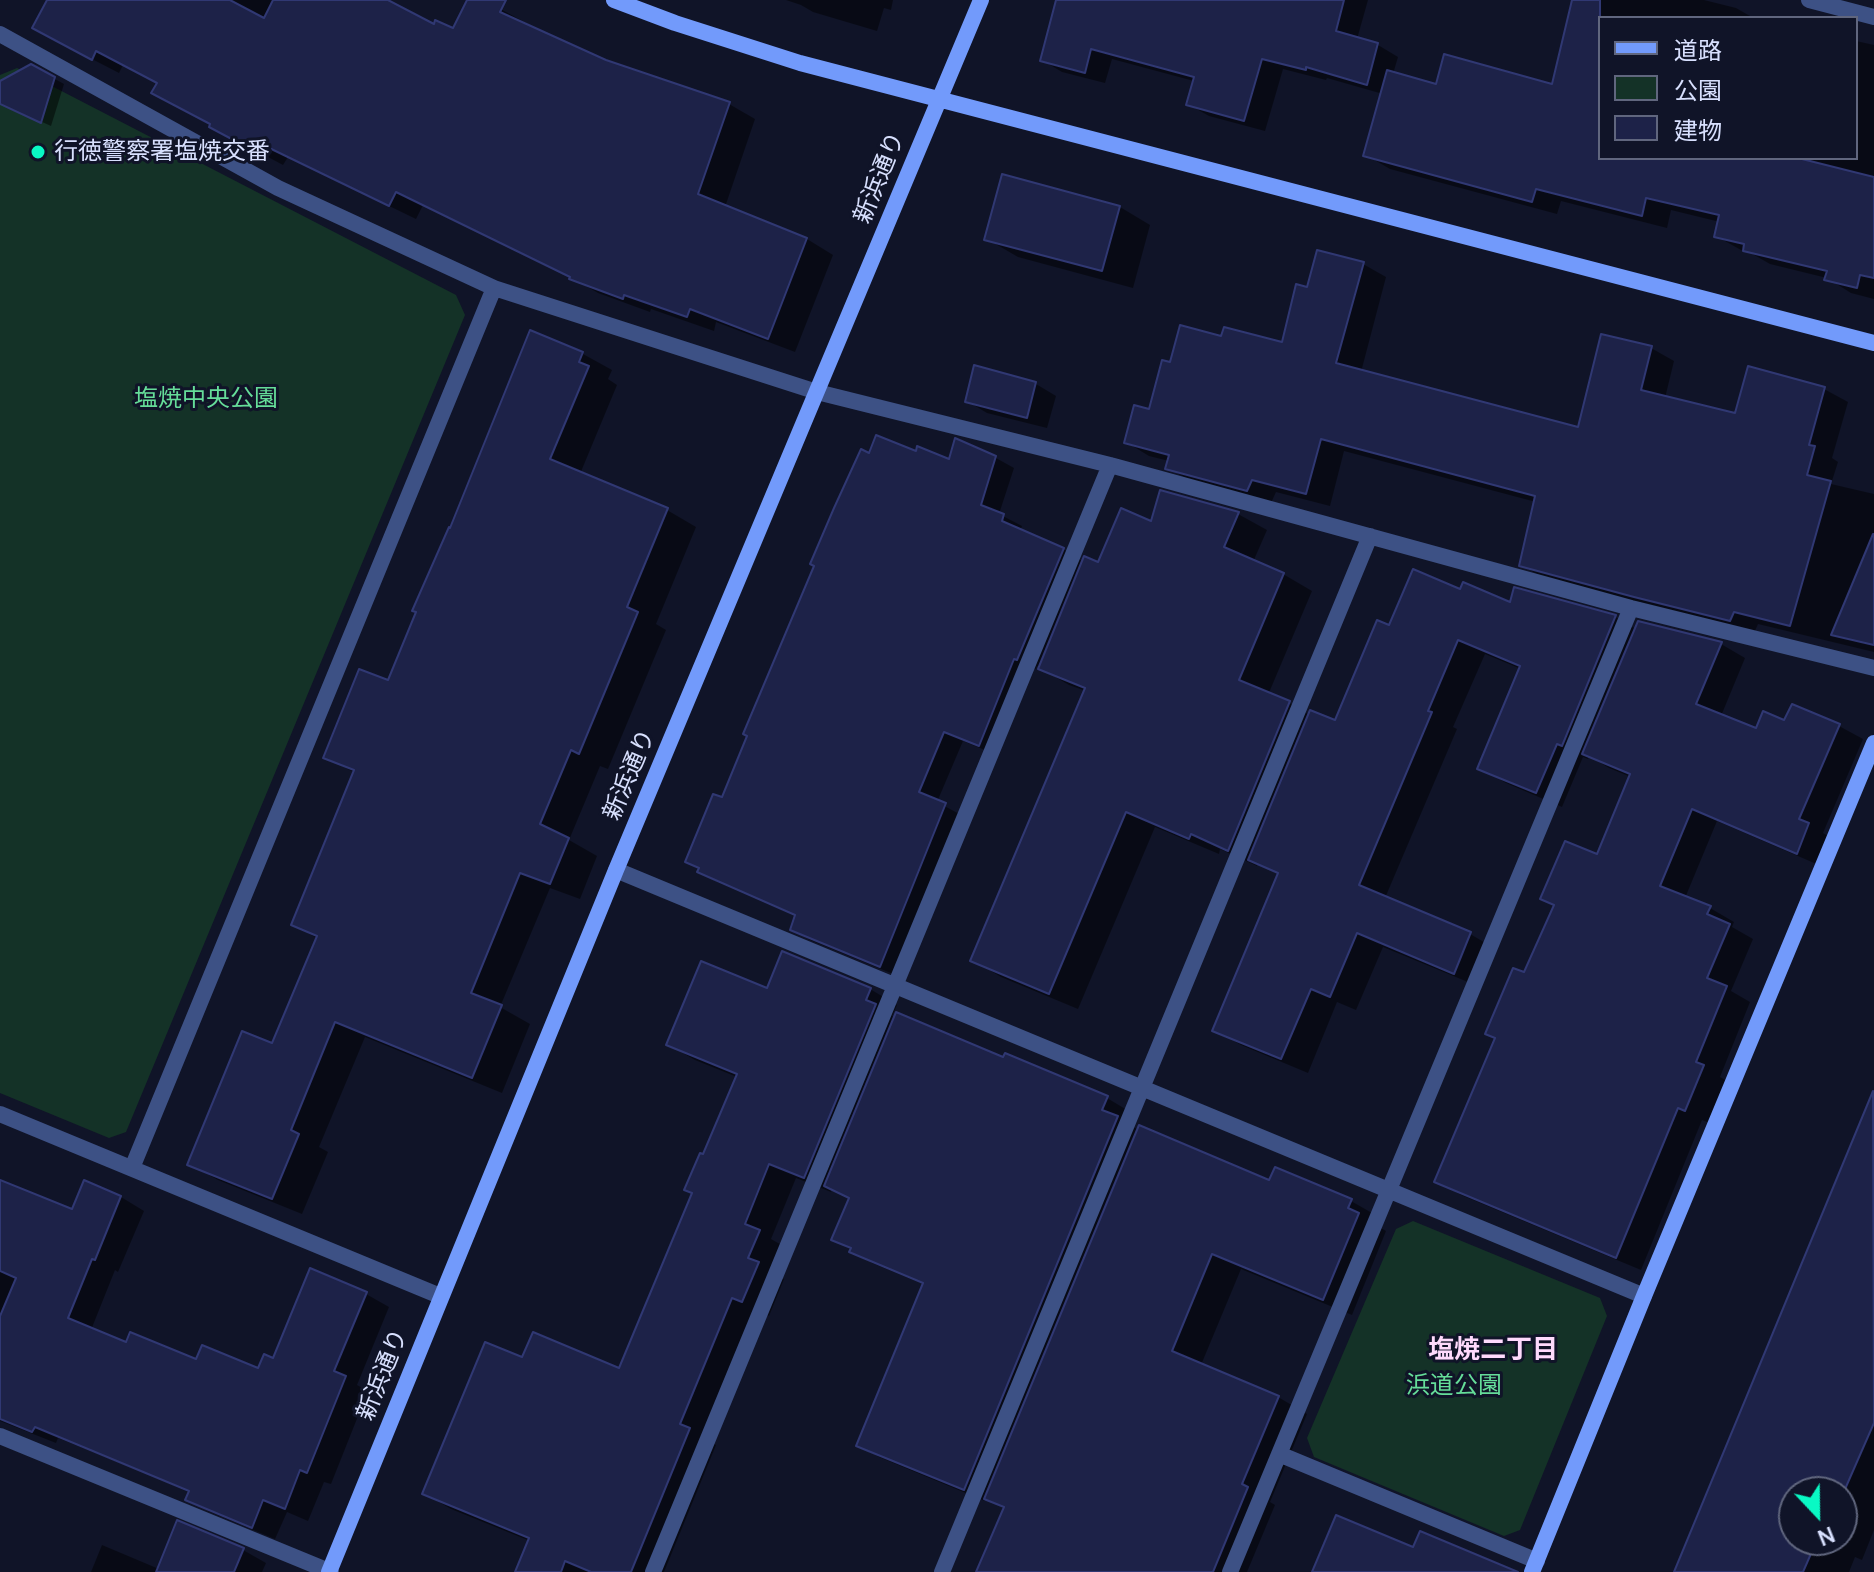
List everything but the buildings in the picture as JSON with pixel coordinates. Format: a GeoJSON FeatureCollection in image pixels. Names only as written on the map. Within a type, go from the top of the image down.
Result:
{"type":"FeatureCollection","features":[{"type":"Feature","properties":{"kind":"street"},"geometry":{"type":"LineString","coordinates":[[614,0],[800,63],[1874,343]]}},
{"type":"Feature","properties":{"kind":"street","name":"新浜通り"},"geometry":{"type":"LineString","coordinates":[[330,1572],[616,870],[981,0]]}},
{"type":"Feature","properties":{"kind":"street"},"geometry":{"type":"LineString","coordinates":[[1809,0],[1874,17]]}},
{"type":"Feature","properties":{"kind":"street"},"geometry":{"type":"LineString","coordinates":[[0,34],[278,188],[494,288],[817,392],[1110,465],[1631,608],[1874,668]]}},
{"type":"Feature","properties":{"kind":"street"},"geometry":{"type":"LineString","coordinates":[[132,1168],[494,288]]}},
{"type":"Feature","properties":{"kind":"street"},"geometry":{"type":"LineString","coordinates":[[653,1572],[1110,465]]}},
{"type":"Feature","properties":{"kind":"street"},"geometry":{"type":"LineString","coordinates":[[942,1572],[1370,536]]}},
{"type":"Feature","properties":{"kind":"street"},"geometry":{"type":"LineString","coordinates":[[1230,1572],[1631,608]]}},
{"type":"Feature","properties":{"kind":"street"},"geometry":{"type":"LineString","coordinates":[[1279,1454],[1534,1566],[1874,743]]}},
{"type":"Feature","properties":{"kind":"street"},"geometry":{"type":"LineString","coordinates":[[616,870],[1644,1296]]}},
{"type":"Feature","properties":{"kind":"street"},"geometry":{"type":"LineString","coordinates":[[0,1114],[440,1296]]}},
{"type":"Feature","properties":{"kind":"street"},"geometry":{"type":"LineString","coordinates":[[0,1436],[330,1572]]}},
{"type":"Feature","properties":{"kind":"green space","name":"塩焼中央公園"},"geometry":{"type":"Polygon","coordinates":[[[17,68],[456,295],[465,315],[126,1132],[109,1138],[0,1093],[0,75],[17,68]]]}},
{"type":"Feature","properties":{"kind":"green space","name":"浜道公園"},"geometry":{"type":"Polygon","coordinates":[[[1413,1221],[1600,1298],[1607,1316],[1520,1530],[1504,1536],[1314,1457],[1307,1438],[1396,1229],[1413,1221]]]}},
{"type":"Feature","properties":{"kind":"place","name":"行徳警察署塩焼交番"},"geometry":{"type":"Point","coordinates":[38,152]}},
{"type":"Feature","properties":{"kind":"district","name":"塩焼二丁目"},"geometry":{"type":"Point","coordinates":[1493,1351]}}]}
